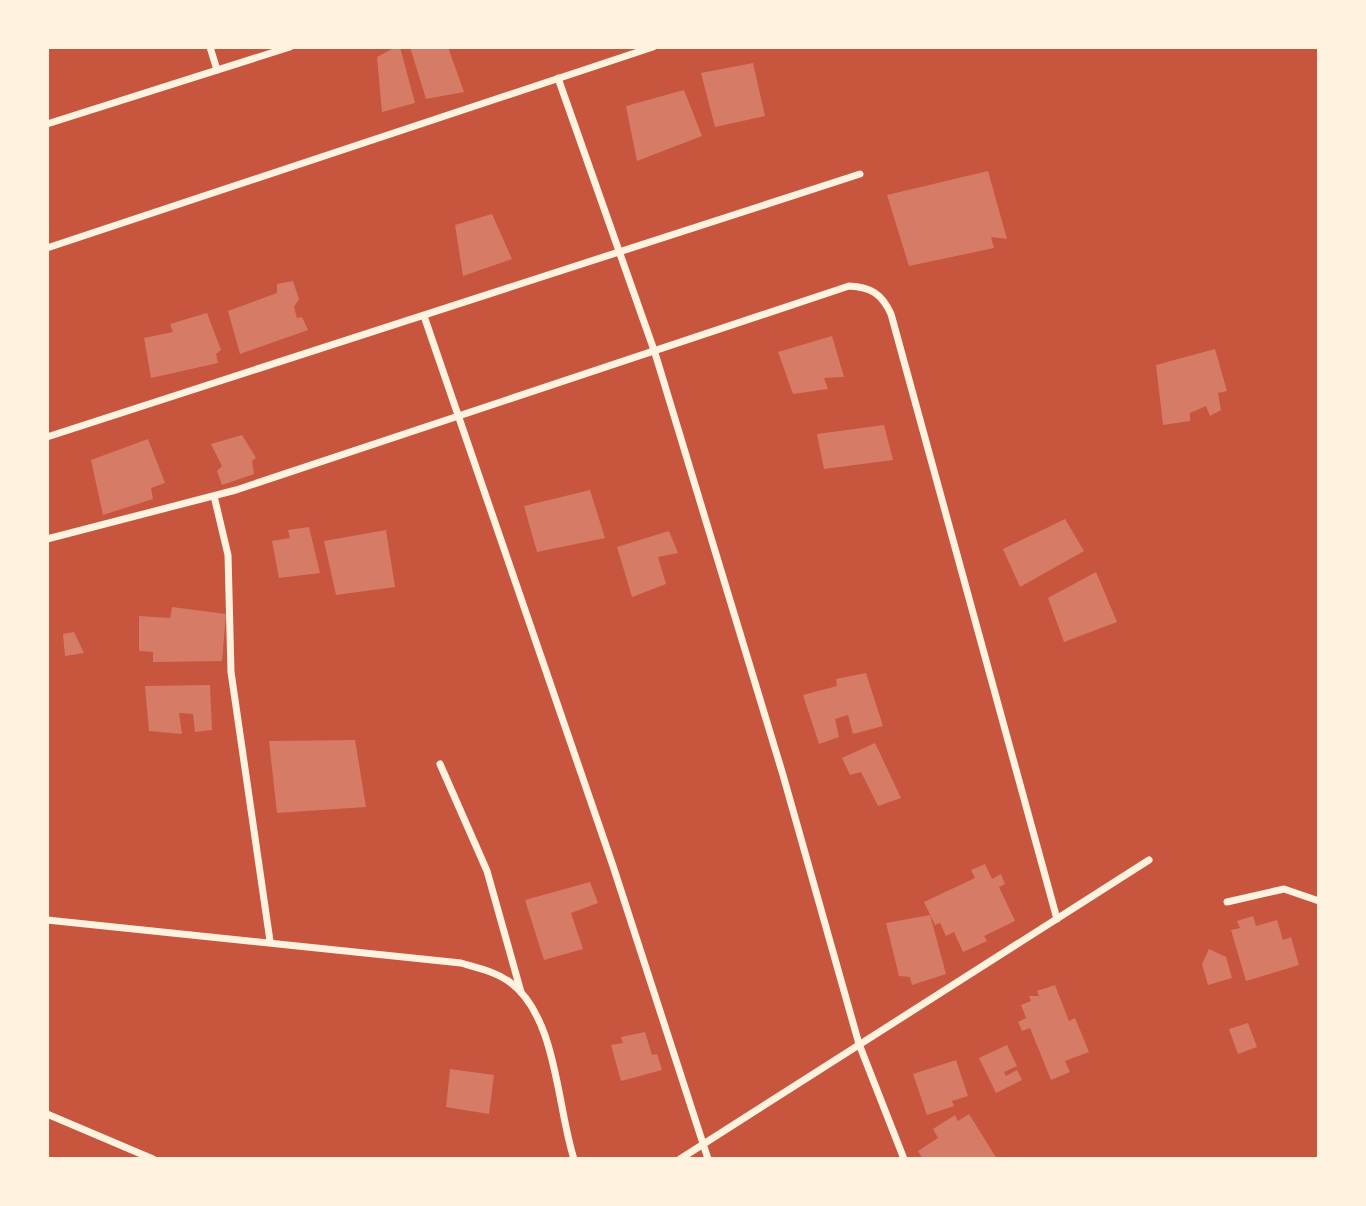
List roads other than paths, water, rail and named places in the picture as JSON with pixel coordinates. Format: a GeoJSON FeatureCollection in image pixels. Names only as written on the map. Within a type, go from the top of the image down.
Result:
{"type":"FeatureCollection","features":[{"type":"Feature","properties":{"kind":"street"},"geometry":{"type":"LineString","coordinates":[[210,47],[217,70]]}},
{"type":"Feature","properties":{"kind":"street"},"geometry":{"type":"LineString","coordinates":[[47,124],[290,47]]}},
{"type":"Feature","properties":{"kind":"street"},"geometry":{"type":"LineString","coordinates":[[47,248],[653,47]]}},
{"type":"Feature","properties":{"kind":"street"},"geometry":{"type":"LineString","coordinates":[[558,78],[654,353],[783,775],[859,1044],[904,1159]]}},
{"type":"Feature","properties":{"kind":"street"},"geometry":{"type":"LineString","coordinates":[[47,437],[860,174]]}},
{"type":"Feature","properties":{"kind":"street"},"geometry":{"type":"LineString","coordinates":[[47,539],[214,496],[654,353],[849,286],[863,287],[885,301],[1057,919]]}},
{"type":"Feature","properties":{"kind":"street"},"geometry":{"type":"LineString","coordinates":[[424,316],[618,879],[708,1159]]}},
{"type":"Feature","properties":{"kind":"street"},"geometry":{"type":"LineString","coordinates":[[214,496],[228,555],[231,672],[270,941]]}},
{"type":"Feature","properties":{"kind":"street"},"geometry":{"type":"LineString","coordinates":[[440,764],[487,871],[522,992],[540,1025],[551,1059],[574,1159]]}},
{"type":"Feature","properties":{"kind":"street"},"geometry":{"type":"LineString","coordinates":[[680,1159],[1149,860]]}},
{"type":"Feature","properties":{"kind":"street"},"geometry":{"type":"LineString","coordinates":[[1227,902],[1284,889],[1319,901]]}},
{"type":"Feature","properties":{"kind":"street"},"geometry":{"type":"LineString","coordinates":[[47,920],[270,941],[461,963],[496,974],[522,992]]}},
{"type":"Feature","properties":{"kind":"street"},"geometry":{"type":"LineString","coordinates":[[47,1114],[153,1159]]}}]}
